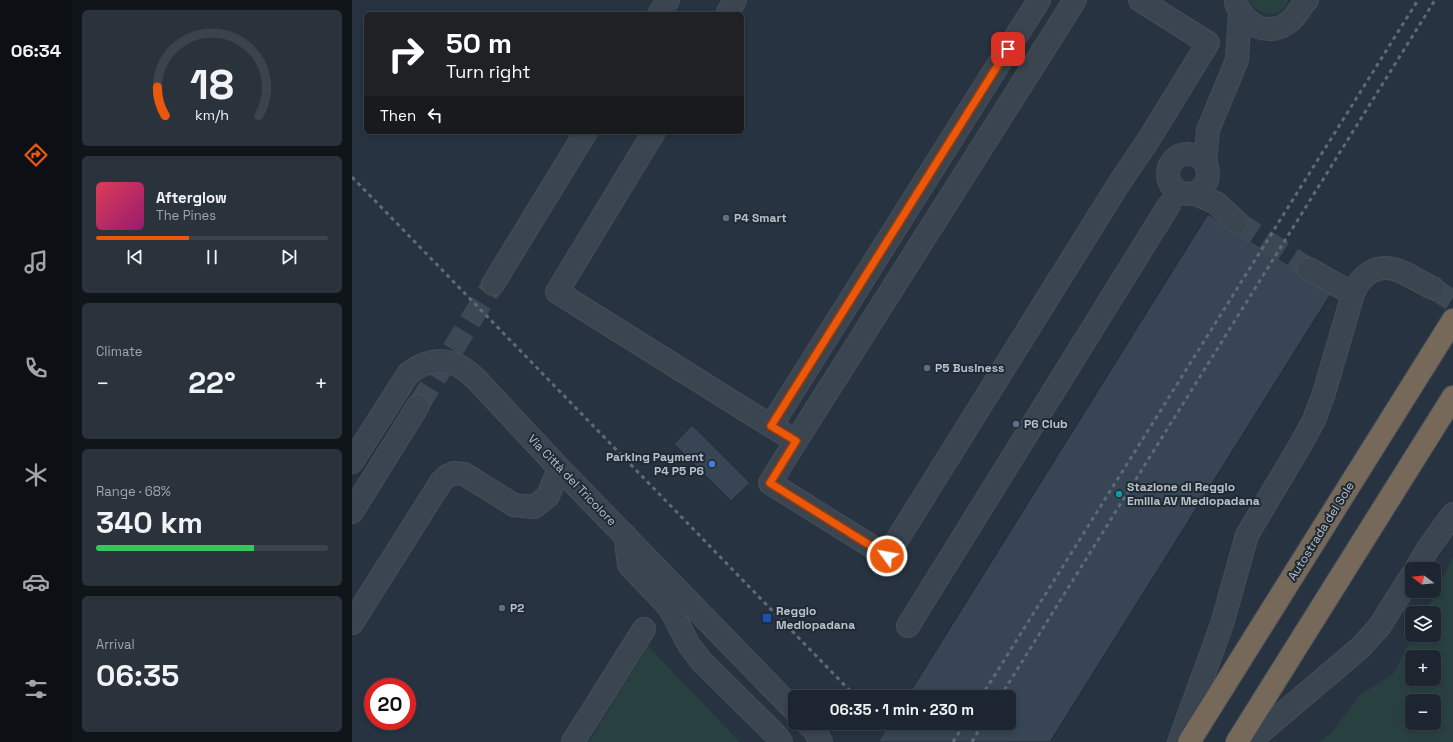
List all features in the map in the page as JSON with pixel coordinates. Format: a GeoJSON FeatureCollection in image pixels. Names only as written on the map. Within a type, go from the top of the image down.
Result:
{"type":"FeatureCollection","features":[{"type":"Feature","properties":{"kind":"highway","name":"Autostrada del Sole"},"geometry":{"type":"LineString","coordinates":[[1189,742],[1453,320]]}},
{"type":"Feature","properties":{"kind":"highway"},"geometry":{"type":"LineString","coordinates":[[1237,742],[1453,397]]}},
{"type":"Feature","properties":{"kind":"street"},"geometry":{"type":"LineString","coordinates":[[660,12],[668,0]]}},
{"type":"Feature","properties":{"kind":"street"},"geometry":{"type":"LineString","coordinates":[[728,12],[735,0]]}},
{"type":"Feature","properties":{"kind":"street"},"geometry":{"type":"LineString","coordinates":[[1075,0],[770,483],[887,556],[1114,191],[1149,139],[1208,42],[1140,0]]}},
{"type":"Feature","properties":{"kind":"street"},"geometry":{"type":"LineString","coordinates":[[771,426],[1038,2],[1062,21]]}},
{"type":"Feature","properties":{"kind":"street"},"geometry":{"type":"LineString","coordinates":[[1238,7],[1248,21],[1257,26],[1268,29],[1279,27],[1289,22],[1296,15],[1303,2]]}},
{"type":"Feature","properties":{"kind":"street"},"geometry":{"type":"LineString","coordinates":[[908,626],[1188,187],[1208,130],[1237,60],[1238,7]]}},
{"type":"Feature","properties":{"kind":"street"},"geometry":{"type":"LineString","coordinates":[[1237,60],[1268,29]]}},
{"type":"Feature","properties":{"kind":"street"},"geometry":{"type":"LineString","coordinates":[[1184,155],[1208,130]]}},
{"type":"Feature","properties":{"kind":"street"},"geometry":{"type":"LineString","coordinates":[[493,284],[585,134]]}},
{"type":"Feature","properties":{"kind":"street"},"geometry":{"type":"LineString","coordinates":[[653,134],[557,292],[796,441]]}},
{"type":"Feature","properties":{"kind":"street"},"geometry":{"type":"LineString","coordinates":[[1188,187],[1196,156],[1179,156],[1170,165],[1168,176],[1216,203],[1236,222]]}},
{"type":"Feature","properties":{"kind":"street"},"geometry":{"type":"LineString","coordinates":[[1178,742],[1222,624],[1247,535],[1314,420],[1324,393],[1356,286],[1363,277],[1370,272],[1382,268],[1396,270],[1433,288]]}},
{"type":"Feature","properties":{"kind":"street"},"geometry":{"type":"LineString","coordinates":[[1309,269],[1353,294]]}},
{"type":"Feature","properties":{"kind":"street","name":"Via Città del Tricolore"},"geometry":{"type":"LineString","coordinates":[[352,462],[408,374],[419,366],[430,362],[453,363],[462,367],[471,374],[559,468],[788,704]]}},
{"type":"Feature","properties":{"kind":"street"},"geometry":{"type":"LineString","coordinates":[[352,512],[418,406]]}},
{"type":"Feature","properties":{"kind":"street"},"geometry":{"type":"LineString","coordinates":[[352,623],[441,482],[448,476],[454,473],[464,474],[514,505],[534,507],[548,496],[559,468]]}},
{"type":"Feature","properties":{"kind":"street"},"geometry":{"type":"LineString","coordinates":[[1420,562],[1453,514]]}},
{"type":"Feature","properties":{"kind":"street"},"geometry":{"type":"LineString","coordinates":[[625,535],[630,565],[669,607],[689,645],[702,662],[778,736],[781,742]]}},
{"type":"Feature","properties":{"kind":"street"},"geometry":{"type":"LineString","coordinates":[[1249,742],[1361,647],[1379,627],[1405,586]]}},
{"type":"Feature","properties":{"kind":"street"},"geometry":{"type":"LineString","coordinates":[[573,742],[644,629]]}},
{"type":"Feature","properties":{"kind":"street"},"geometry":{"type":"LineString","coordinates":[[814,730],[820,742]]}},
{"type":"Feature","properties":{"kind":"green space"},"geometry":{"type":"Polygon","coordinates":[[[1249,0],[1289,0],[1281,11],[1275,14],[1269,14],[1258,10],[1249,0]]]}},
{"type":"Feature","properties":{"kind":"green space"},"geometry":{"type":"Polygon","coordinates":[[[1453,557],[1453,742],[1319,742],[1330,734],[1359,696],[1394,673],[1405,651],[1405,686],[1441,686],[1441,650],[1406,650],[1410,642],[1441,642],[1441,606],[1428,606],[1432,598],[1441,598],[1441,581],[1453,557]]]}},
{"type":"Feature","properties":{"kind":"green space"},"geometry":{"type":"Polygon","coordinates":[[[648,646],[740,742],[589,742],[648,646]]]}},
{"type":"Feature","properties":{"kind":"building","name":"Stazione di Reggio Emilia AV Mediopadana"},"geometry":{"type":"Polygon","coordinates":[[[1208,214],[1332,292],[1050,742],[878,742],[886,730],[1016,730],[1016,690],[911,690],[1208,214]]]}},
{"type":"Feature","properties":{"kind":"building","name":"Parking Payment P4 P5 P6"},"geometry":{"type":"Polygon","coordinates":[[[692,425],[750,483],[731,501],[674,444],[692,425]]]}},
{"type":"Feature","properties":{"kind":"tunnel"},"geometry":{"type":"LineString","coordinates":[[1237,222],[1309,269]]}},
{"type":"Feature","properties":{"kind":"tunnel"},"geometry":{"type":"LineString","coordinates":[[418,406],[493,284]]}},
{"type":"Feature","properties":{"kind":"tunnel"},"geometry":{"type":"LineString","coordinates":[[1433,288],[1453,301]]}},
{"type":"Feature","properties":{"kind":"railway"},"geometry":{"type":"LineString","coordinates":[[985,690],[1418,0]]}},
{"type":"Feature","properties":{"kind":"railway"},"geometry":{"type":"LineString","coordinates":[[1004,690],[1435,0]]}},
{"type":"Feature","properties":{"kind":"railway"},"geometry":{"type":"LineString","coordinates":[[352,177],[849,690]]}},
{"type":"Feature","properties":{"kind":"railway"},"geometry":{"type":"LineString","coordinates":[[953,742],[961,730]]}},
{"type":"Feature","properties":{"kind":"railway"},"geometry":{"type":"LineString","coordinates":[[972,742],[979,730]]}},
{"type":"Feature","properties":{"kind":"place","name":"P4 Smart"},"geometry":{"type":"Point","coordinates":[726,218]}},
{"type":"Feature","properties":{"kind":"place","name":"P5 Business"},"geometry":{"type":"Point","coordinates":[927,368]}},
{"type":"Feature","properties":{"kind":"place","name":"P6 Club"},"geometry":{"type":"Point","coordinates":[1016,424]}},
{"type":"Feature","properties":{"kind":"place","name":"Parking Payment P4 P5 P6"},"geometry":{"type":"Point","coordinates":[712,464]}},
{"type":"Feature","properties":{"kind":"place","name":"Stazione di Reggio Emilia AV Mediopadana"},"geometry":{"type":"Point","coordinates":[1119,494]}},
{"type":"Feature","properties":{"kind":"place","name":"P2"},"geometry":{"type":"Point","coordinates":[502,608]}},
{"type":"Feature","properties":{"kind":"place","name":"Reggio Mediopadana"},"geometry":{"type":"Point","coordinates":[767,618]}},
{"type":"Feature","properties":{"kind":"route"},"geometry":{"type":"LineString","coordinates":[[887,556],[770,483],[796,441],[771,426],[1008,49]]}}]}
